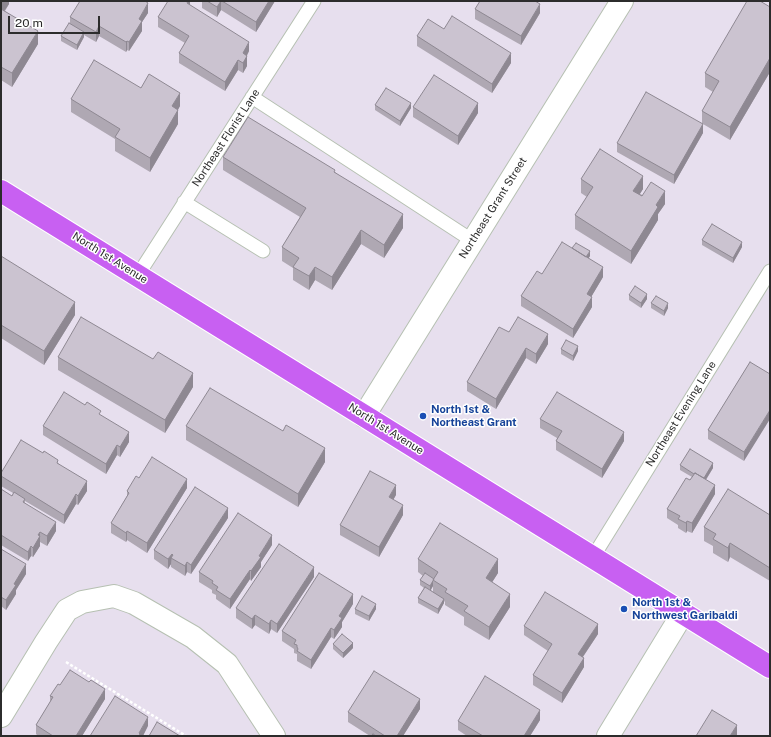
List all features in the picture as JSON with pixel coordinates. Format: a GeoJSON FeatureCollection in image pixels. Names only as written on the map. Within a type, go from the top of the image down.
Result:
{"type":"FeatureCollection","features":[{"type":"Feature","properties":{"kind":"main road","name":"North 1st Avenue"},"geometry":{"type":"LineString","coordinates":[[1,191],[770,667]]}},
{"type":"Feature","properties":{"kind":"street","name":"Northeast Grant Street"},"geometry":{"type":"LineString","coordinates":[[364,416],[622,1]]}},
{"type":"Feature","properties":{"kind":"street"},"geometry":{"type":"LineString","coordinates":[[1,716],[67,610],[82,602],[114,596],[134,603],[193,637],[227,664],[274,736]]}},
{"type":"Feature","properties":{"kind":"street"},"geometry":{"type":"LineString","coordinates":[[608,736],[683,613]]}},
{"type":"Feature","properties":{"kind":"lane","name":"Northeast Florist Lane"},"geometry":{"type":"LineString","coordinates":[[138,275],[314,1]]}},
{"type":"Feature","properties":{"kind":"lane"},"geometry":{"type":"LineString","coordinates":[[252,97],[473,241]]}},
{"type":"Feature","properties":{"kind":"lane"},"geometry":{"type":"LineString","coordinates":[[184,202],[263,251]]}},
{"type":"Feature","properties":{"kind":"lane","name":"Northeast Evening Lane"},"geometry":{"type":"LineString","coordinates":[[593,557],[770,271]]}},
{"type":"Feature","properties":{"kind":"path"},"geometry":{"type":"LineString","coordinates":[[60,658],[186,736]]}},
{"type":"Feature","properties":{"kind":"building"},"geometry":{"type":"Polygon","coordinates":[[[80,1],[145,1],[148,3],[139,19],[142,21],[129,42],[126,42],[99,26],[96,32],[70,17],[80,1]]]}},
{"type":"Feature","properties":{"kind":"building"},"geometry":{"type":"Polygon","coordinates":[[[168,1],[188,1],[187,3],[249,42],[243,53],[247,56],[243,63],[238,60],[225,82],[179,53],[189,36],[158,17],[168,1]]]}},
{"type":"Feature","properties":{"kind":"building"},"geometry":{"type":"Polygon","coordinates":[[[207,1],[221,1],[217,7],[207,1]]]}},
{"type":"Feature","properties":{"kind":"building"},"geometry":{"type":"Polygon","coordinates":[[[222,1],[269,1],[256,22],[222,1]]]}},
{"type":"Feature","properties":{"kind":"building"},"geometry":{"type":"Polygon","coordinates":[[[480,1],[535,1],[540,4],[521,36],[475,9],[480,1]]]}},
{"type":"Feature","properties":{"kind":"building"},"geometry":{"type":"Polygon","coordinates":[[[747,1],[760,1],[770,7],[770,58],[730,127],[702,111],[719,81],[705,73],[747,1]]]}},
{"type":"Feature","properties":{"kind":"building"},"geometry":{"type":"Polygon","coordinates":[[[1,9],[38,31],[12,73],[1,67],[1,9]]]}},
{"type":"Feature","properties":{"kind":"building"},"geometry":{"type":"Polygon","coordinates":[[[452,16],[511,53],[492,84],[417,36],[428,19],[444,29],[452,16]]]}},
{"type":"Feature","properties":{"kind":"building"},"geometry":{"type":"Polygon","coordinates":[[[69,23],[84,32],[77,45],[61,36],[69,23]]]}},
{"type":"Feature","properties":{"kind":"building"},"geometry":{"type":"Polygon","coordinates":[[[94,60],[141,88],[149,74],[180,93],[172,106],[178,110],[150,158],[115,137],[120,129],[71,99],[94,60]]]}},
{"type":"Feature","properties":{"kind":"building"},"geometry":{"type":"Polygon","coordinates":[[[434,75],[478,103],[458,136],[413,107],[434,75]]]}},
{"type":"Feature","properties":{"kind":"building"},"geometry":{"type":"Polygon","coordinates":[[[386,88],[411,103],[400,121],[375,105],[386,88]]]}},
{"type":"Feature","properties":{"kind":"building"},"geometry":{"type":"Polygon","coordinates":[[[646,92],[703,124],[674,175],[617,143],[646,92]]]}},
{"type":"Feature","properties":{"kind":"building"},"geometry":{"type":"Polygon","coordinates":[[[248,117],[335,170],[334,172],[403,214],[384,245],[361,230],[332,277],[315,267],[309,276],[293,267],[299,258],[282,247],[306,208],[223,157],[248,117]]]}},
{"type":"Feature","properties":{"kind":"building"},"geometry":{"type":"Polygon","coordinates":[[[600,149],[643,176],[633,191],[642,196],[651,182],[665,191],[656,205],[658,207],[631,251],[575,215],[593,187],[581,179],[600,149]]]}},
{"type":"Feature","properties":{"kind":"building"},"geometry":{"type":"Polygon","coordinates":[[[712,224],[742,242],[733,258],[702,240],[712,224]]]}},
{"type":"Feature","properties":{"kind":"building"},"geometry":{"type":"Polygon","coordinates":[[[562,242],[603,267],[587,294],[592,297],[573,329],[521,296],[537,271],[542,274],[562,242]]]}},
{"type":"Feature","properties":{"kind":"building"},"geometry":{"type":"Polygon","coordinates":[[[576,243],[590,251],[586,257],[572,248],[576,243]]]}},
{"type":"Feature","properties":{"kind":"building"},"geometry":{"type":"Polygon","coordinates":[[[1,256],[75,302],[44,351],[1,325],[1,256]]]}},
{"type":"Feature","properties":{"kind":"building"},"geometry":{"type":"Polygon","coordinates":[[[635,286],[647,294],[641,303],[629,295],[635,286]]]}},
{"type":"Feature","properties":{"kind":"building"},"geometry":{"type":"Polygon","coordinates":[[[656,296],[668,303],[664,311],[651,303],[656,296]]]}},
{"type":"Feature","properties":{"kind":"building"},"geometry":{"type":"Polygon","coordinates":[[[81,317],[153,359],[158,352],[193,373],[165,420],[58,357],[81,317]]]}},
{"type":"Feature","properties":{"kind":"building"},"geometry":{"type":"Polygon","coordinates":[[[518,317],[548,334],[536,354],[526,348],[496,399],[467,382],[499,327],[509,332],[518,317]]]}},
{"type":"Feature","properties":{"kind":"building"},"geometry":{"type":"Polygon","coordinates":[[[566,340],[578,346],[573,356],[561,349],[566,340]]]}},
{"type":"Feature","properties":{"kind":"building"},"geometry":{"type":"Polygon","coordinates":[[[750,362],[770,374],[770,410],[744,452],[708,430],[750,362]]]}},
{"type":"Feature","properties":{"kind":"building"},"geometry":{"type":"Polygon","coordinates":[[[210,388],[283,431],[286,425],[325,448],[298,494],[186,426],[210,388]]]}},
{"type":"Feature","properties":{"kind":"building"},"geometry":{"type":"Polygon","coordinates":[[[64,392],[85,405],[87,402],[101,411],[99,414],[129,432],[120,447],[117,445],[106,464],[43,426],[64,392]]]}},
{"type":"Feature","properties":{"kind":"building"},"geometry":{"type":"Polygon","coordinates":[[[557,392],[624,432],[602,469],[556,441],[562,431],[540,419],[557,392]]]}},
{"type":"Feature","properties":{"kind":"building"},"geometry":{"type":"Polygon","coordinates":[[[21,440],[43,453],[44,451],[58,460],[57,463],[87,481],[78,496],[76,494],[64,515],[1,476],[1,473],[21,440]]]}},
{"type":"Feature","properties":{"kind":"building"},"geometry":{"type":"Polygon","coordinates":[[[690,449],[713,463],[704,478],[695,473],[694,474],[680,465],[690,449]]]}},
{"type":"Feature","properties":{"kind":"building"},"geometry":{"type":"Polygon","coordinates":[[[152,457],[187,479],[147,543],[127,531],[126,533],[111,523],[129,493],[127,491],[136,476],[139,478],[152,457]]]}},
{"type":"Feature","properties":{"kind":"building"},"geometry":{"type":"Polygon","coordinates":[[[370,471],[396,485],[389,497],[403,505],[379,547],[340,525],[370,471]]]}},
{"type":"Feature","properties":{"kind":"building"},"geometry":{"type":"Polygon","coordinates":[[[695,473],[715,485],[692,523],[687,521],[686,523],[678,519],[680,516],[667,509],[686,478],[690,480],[695,473]]]}},
{"type":"Feature","properties":{"kind":"building"},"geometry":{"type":"Polygon","coordinates":[[[195,487],[228,508],[191,565],[187,562],[185,566],[171,558],[173,555],[172,554],[168,559],[154,550],[195,487]]]}},
{"type":"Feature","properties":{"kind":"building"},"geometry":{"type":"Polygon","coordinates":[[[1,489],[12,496],[14,492],[25,499],[23,502],[56,522],[47,536],[40,532],[38,535],[40,536],[33,548],[31,546],[28,552],[1,535],[1,489]]]}},
{"type":"Feature","properties":{"kind":"building"},"geometry":{"type":"Polygon","coordinates":[[[728,489],[770,515],[770,568],[730,543],[728,548],[713,539],[716,534],[704,527],[728,489]]]}},
{"type":"Feature","properties":{"kind":"building"},"geometry":{"type":"Polygon","coordinates":[[[238,513],[272,535],[259,556],[261,557],[230,599],[216,590],[218,587],[212,583],[213,581],[199,572],[238,513]]]}},
{"type":"Feature","properties":{"kind":"building"},"geometry":{"type":"Polygon","coordinates":[[[440,523],[498,559],[486,578],[510,594],[489,627],[464,611],[468,606],[445,592],[447,589],[433,580],[438,572],[418,559],[440,523]]]}},
{"type":"Feature","properties":{"kind":"building"},"geometry":{"type":"Polygon","coordinates":[[[279,544],[314,567],[277,624],[271,620],[269,624],[255,615],[252,619],[236,608],[279,544]]]}},
{"type":"Feature","properties":{"kind":"building"},"geometry":{"type":"Polygon","coordinates":[[[1,549],[26,564],[14,584],[16,585],[6,600],[1,597],[1,549]]]}},
{"type":"Feature","properties":{"kind":"building"},"geometry":{"type":"Polygon","coordinates":[[[319,573],[353,594],[339,616],[342,618],[334,630],[331,628],[311,660],[297,651],[297,645],[294,644],[296,640],[282,631],[319,573]]]}},
{"type":"Feature","properties":{"kind":"building"},"geometry":{"type":"Polygon","coordinates":[[[425,573],[434,579],[430,586],[420,580],[425,573]]]}},
{"type":"Feature","properties":{"kind":"building"},"geometry":{"type":"Polygon","coordinates":[[[425,587],[444,599],[438,609],[418,598],[425,587]]]}},
{"type":"Feature","properties":{"kind":"building"},"geometry":{"type":"Polygon","coordinates":[[[545,592],[598,624],[578,654],[584,658],[562,693],[533,675],[552,644],[524,626],[545,592]]]}},
{"type":"Feature","properties":{"kind":"building"},"geometry":{"type":"Polygon","coordinates":[[[362,596],[376,604],[369,616],[355,609],[362,596]]]}},
{"type":"Feature","properties":{"kind":"building"},"geometry":{"type":"Polygon","coordinates":[[[342,634],[353,643],[343,653],[333,644],[342,634]]]}},
{"type":"Feature","properties":{"kind":"building"},"geometry":{"type":"Polygon","coordinates":[[[70,670],[89,682],[91,680],[105,689],[76,736],[53,736],[36,725],[53,697],[50,696],[58,684],[60,685],[70,670]]]}},
{"type":"Feature","properties":{"kind":"building"},"geometry":{"type":"Polygon","coordinates":[[[374,671],[420,699],[397,736],[385,736],[348,712],[374,671]]]}},
{"type":"Feature","properties":{"kind":"building"},"geometry":{"type":"Polygon","coordinates":[[[485,676],[540,710],[524,736],[483,736],[458,721],[485,676]]]}},
{"type":"Feature","properties":{"kind":"building"},"geometry":{"type":"Polygon","coordinates":[[[115,696],[148,717],[139,733],[139,736],[90,736],[115,696]]]}},
{"type":"Feature","properties":{"kind":"building"},"geometry":{"type":"Polygon","coordinates":[[[712,710],[737,725],[730,736],[696,736],[712,710]]]}},
{"type":"Feature","properties":{"kind":"building"},"geometry":{"type":"Polygon","coordinates":[[[157,722],[180,736],[149,736],[157,722]]]}},
{"type":"Feature","properties":{"kind":"place","name":"North 1st & Northeast Grant"},"geometry":{"type":"Point","coordinates":[423,416]}},
{"type":"Feature","properties":{"kind":"place","name":"North 1st & Northwest Garibaldi"},"geometry":{"type":"Point","coordinates":[624,609]}}]}
